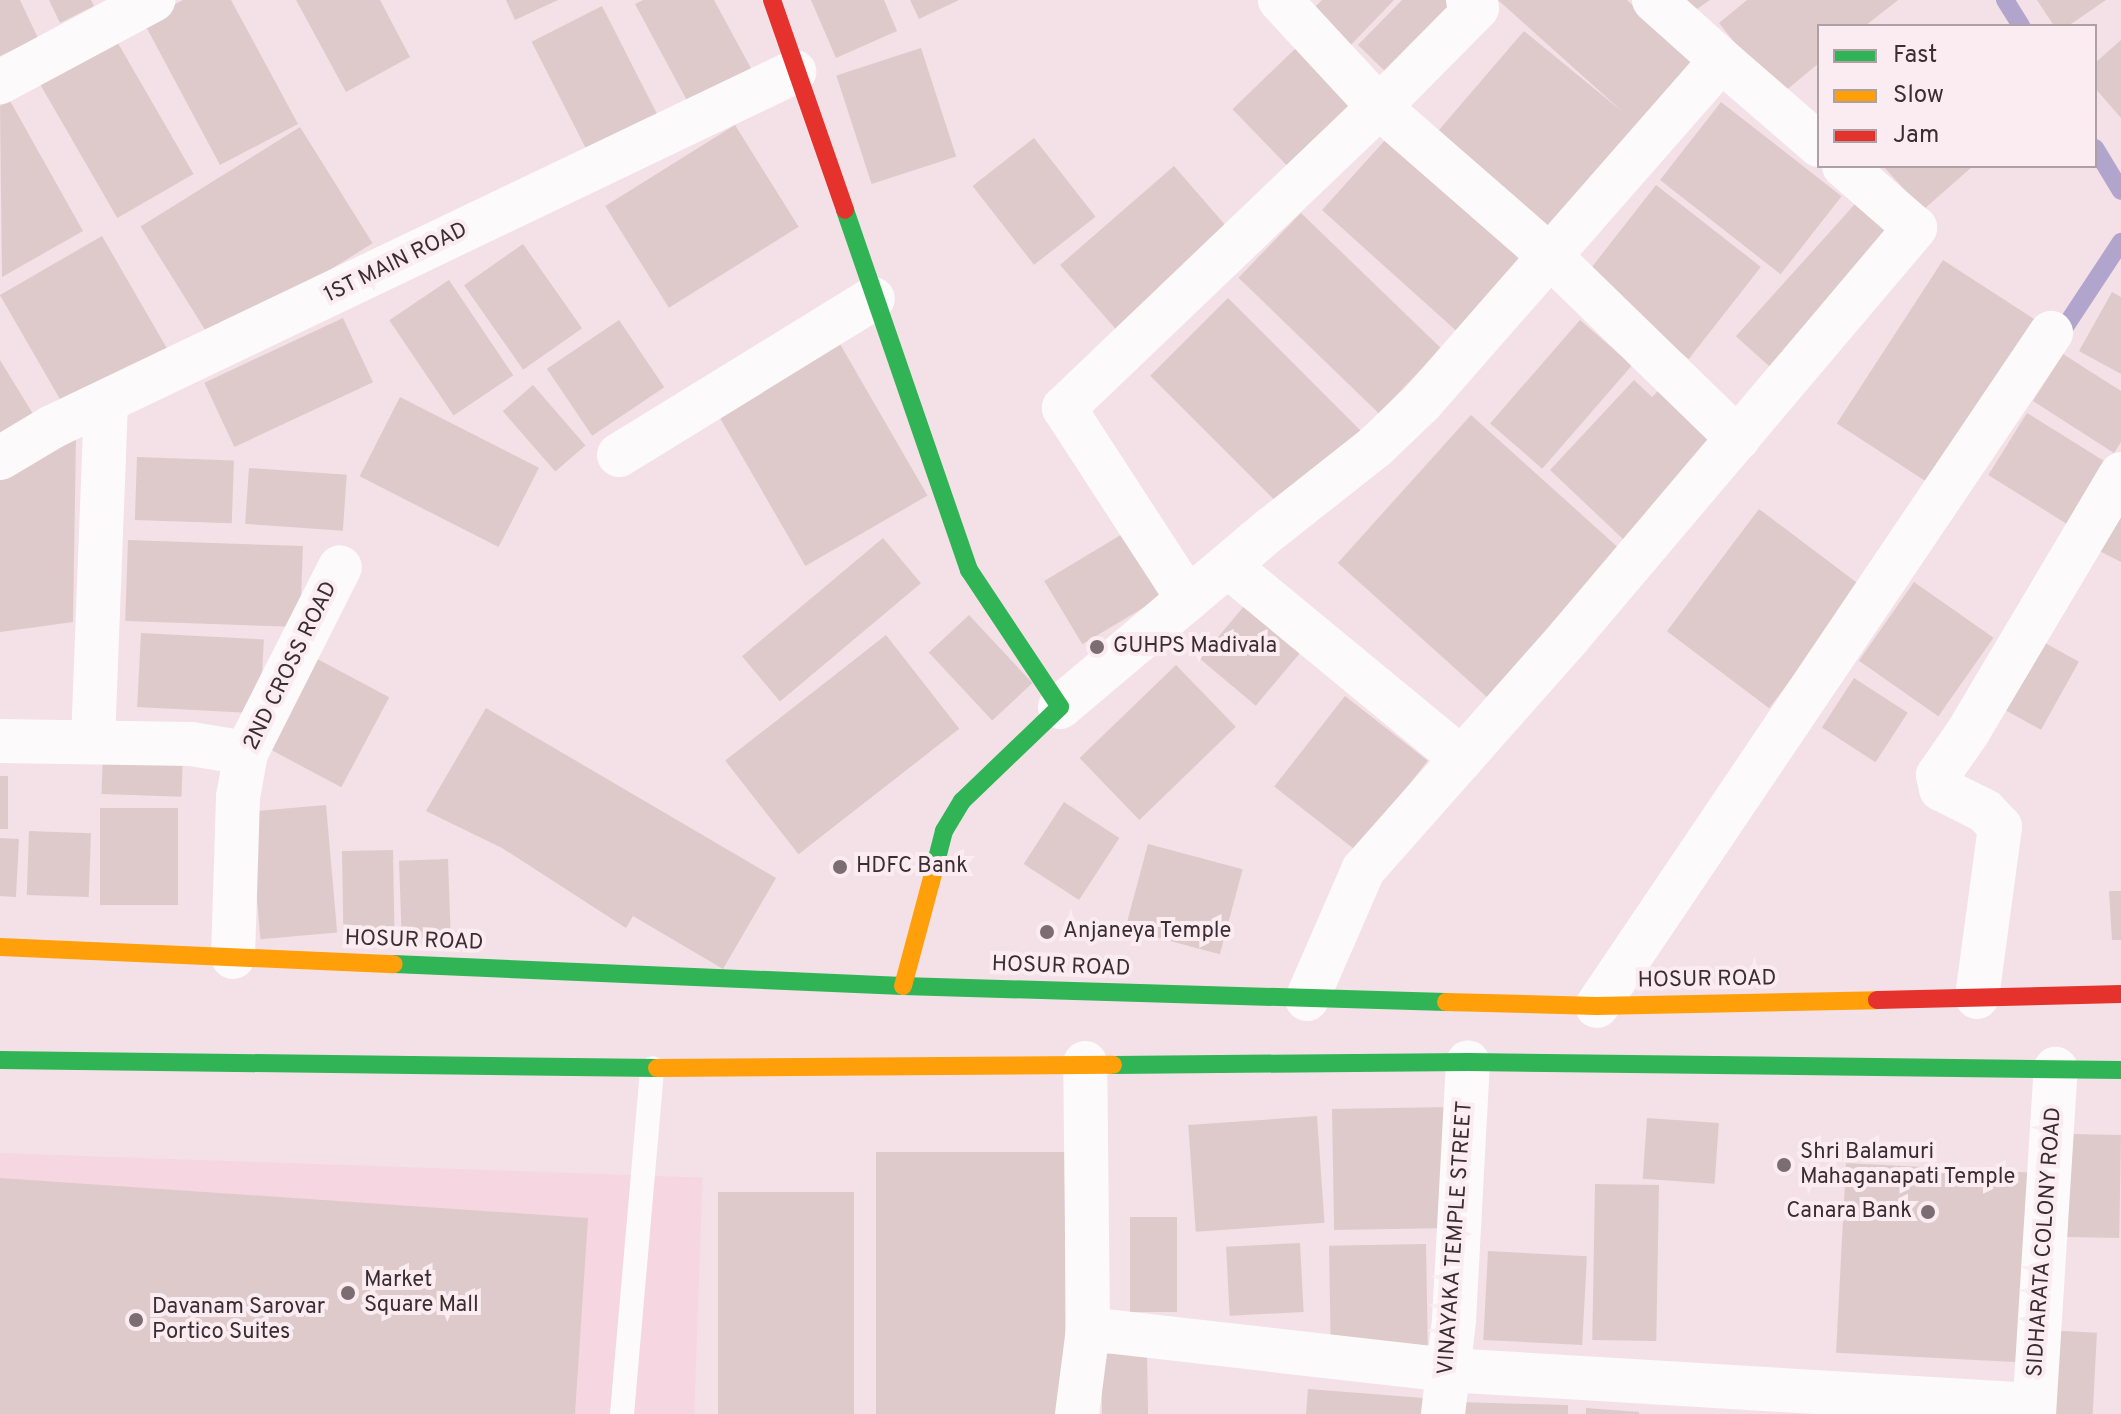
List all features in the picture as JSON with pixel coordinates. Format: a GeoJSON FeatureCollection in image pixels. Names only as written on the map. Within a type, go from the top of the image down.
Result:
{"type":"FeatureCollection","features":[{"type":"Feature","properties":{"kind":"main road"},"geometry":{"type":"LineString","coordinates":[[772,0],[794,72],[969,570],[1060,707],[962,801],[944,831],[903,986]]}},
{"type":"Feature","properties":{"kind":"main road","name":"HOSUR ROAD"},"geometry":{"type":"LineString","coordinates":[[0,947],[903,986],[1597,1006],[2121,994]]}},
{"type":"Feature","properties":{"kind":"main road"},"geometry":{"type":"LineString","coordinates":[[0,1060],[652,1068],[1468,1062],[2121,1070]]}},
{"type":"Feature","properties":{"kind":"street"},"geometry":{"type":"LineString","coordinates":[[0,82],[153,0]]}},
{"type":"Feature","properties":{"kind":"street"},"geometry":{"type":"LineString","coordinates":[[1280,0],[1379,107],[1550,256],[1738,439]]}},
{"type":"Feature","properties":{"kind":"street"},"geometry":{"type":"LineString","coordinates":[[1188,599],[1064,408],[1379,107],[1477,8],[1468,0]]}},
{"type":"Feature","properties":{"kind":"street"},"geometry":{"type":"LineString","coordinates":[[1654,0],[1817,143]]}},
{"type":"Feature","properties":{"kind":"street"},"geometry":{"type":"LineString","coordinates":[[1060,707],[1375,447],[1422,402],[1721,60]]}},
{"type":"Feature","properties":{"kind":"street","name":"1ST MAIN ROAD"},"geometry":{"type":"LineString","coordinates":[[0,458],[106,402],[794,72]]}},
{"type":"Feature","properties":{"kind":"street"},"geometry":{"type":"LineString","coordinates":[[1307,999],[1363,870],[1738,439],[1915,228],[1846,168]]}},
{"type":"Feature","properties":{"kind":"street"},"geometry":{"type":"LineString","coordinates":[[619,455],[873,299]]}},
{"type":"Feature","properties":{"kind":"street"},"geometry":{"type":"LineString","coordinates":[[1597,1006],[2051,333]]}},
{"type":"Feature","properties":{"kind":"street"},"geometry":{"type":"LineString","coordinates":[[93,741],[106,402]]}},
{"type":"Feature","properties":{"kind":"street"},"geometry":{"type":"LineString","coordinates":[[1977,997],[2000,827],[1985,811],[1941,789],[1938,775],[1968,732],[2121,474]]}},
{"type":"Feature","properties":{"kind":"street"},"geometry":{"type":"LineString","coordinates":[[1228,566],[1462,759]]}},
{"type":"Feature","properties":{"kind":"street","name":"2ND CROSS ROAD"},"geometry":{"type":"LineString","coordinates":[[233,957],[238,797],[246,753],[340,567]]}},
{"type":"Feature","properties":{"kind":"street"},"geometry":{"type":"LineString","coordinates":[[0,741],[191,744],[246,753]]}},
{"type":"Feature","properties":{"kind":"street","name":"VINAYAKA TEMPLE STREET"},"geometry":{"type":"LineString","coordinates":[[1443,1414],[1468,1062]]}},
{"type":"Feature","properties":{"kind":"street"},"geometry":{"type":"LineString","coordinates":[[1077,1414],[1088,1329],[1085,1063]]}},
{"type":"Feature","properties":{"kind":"street","name":"SIDHARATA COLONY ROAD"},"geometry":{"type":"LineString","coordinates":[[2034,1410],[2056,1069]]}},
{"type":"Feature","properties":{"kind":"street"},"geometry":{"type":"LineString","coordinates":[[1088,1329],[1448,1370],[2034,1410]]}},
{"type":"Feature","properties":{"kind":"lane"},"geometry":{"type":"LineString","coordinates":[[622,1414],[652,1068]]}},
{"type":"Feature","properties":{"kind":"shaded area","name":"Market Square Mall"},"geometry":{"type":"Polygon","coordinates":[[[0,1153],[703,1178],[694,1414],[0,1414],[0,1153]]]}},
{"type":"Feature","properties":{"kind":"building"},"geometry":{"type":"Polygon","coordinates":[[[0,0],[20,0],[38,38],[0,56],[0,0]]]}},
{"type":"Feature","properties":{"kind":"building"},"geometry":{"type":"Polygon","coordinates":[[[49,0],[91,0],[94,6],[60,23],[49,0]]]}},
{"type":"Feature","properties":{"kind":"building"},"geometry":{"type":"Polygon","coordinates":[[[183,0],[231,0],[298,124],[220,165],[143,21],[183,0]]]}},
{"type":"Feature","properties":{"kind":"building"},"geometry":{"type":"Polygon","coordinates":[[[296,0],[380,0],[410,57],[346,92],[296,0]]]}},
{"type":"Feature","properties":{"kind":"building"},"geometry":{"type":"Polygon","coordinates":[[[506,0],[558,0],[515,20],[506,0]]]}},
{"type":"Feature","properties":{"kind":"building"},"geometry":{"type":"Polygon","coordinates":[[[643,0],[714,0],[754,74],[691,108],[635,4],[643,0]]]}},
{"type":"Feature","properties":{"kind":"building"},"geometry":{"type":"Polygon","coordinates":[[[811,0],[884,0],[897,31],[836,58],[811,0]]]}},
{"type":"Feature","properties":{"kind":"building"},"geometry":{"type":"Polygon","coordinates":[[[910,0],[959,0],[919,19],[910,0]]]}},
{"type":"Feature","properties":{"kind":"building"},"geometry":{"type":"Polygon","coordinates":[[[1322,0],[1394,0],[1345,51],[1308,14],[1322,0]]]}},
{"type":"Feature","properties":{"kind":"building"},"geometry":{"type":"Polygon","coordinates":[[[1402,0],[1453,0],[1396,82],[1358,45],[1402,0]]]}},
{"type":"Feature","properties":{"kind":"building"},"geometry":{"type":"Polygon","coordinates":[[[1498,0],[1627,0],[1697,63],[1549,237],[1433,137],[1524,31],[1624,113],[1498,0]]]}},
{"type":"Feature","properties":{"kind":"building"},"geometry":{"type":"Polygon","coordinates":[[[1686,0],[1710,0],[1694,11],[1686,0]]]}},
{"type":"Feature","properties":{"kind":"building"},"geometry":{"type":"Polygon","coordinates":[[[1747,0],[1898,0],[1868,24],[1817,24],[1817,65],[1778,97],[1719,23],[1747,0]]]}},
{"type":"Feature","properties":{"kind":"building"},"geometry":{"type":"Polygon","coordinates":[[[2037,0],[2106,0],[2071,24],[2053,24],[2037,0]]]}},
{"type":"Feature","properties":{"kind":"building"},"geometry":{"type":"Polygon","coordinates":[[[602,6],[659,118],[589,154],[532,42],[602,6]]]}},
{"type":"Feature","properties":{"kind":"building"},"geometry":{"type":"Polygon","coordinates":[[[115,38],[194,174],[117,218],[39,82],[115,38]]]}},
{"type":"Feature","properties":{"kind":"building"},"geometry":{"type":"Polygon","coordinates":[[[2121,40],[2121,118],[2097,90],[2097,61],[2121,40]]]}},
{"type":"Feature","properties":{"kind":"building"},"geometry":{"type":"Polygon","coordinates":[[[1298,46],[1357,107],[1292,170],[1233,109],[1298,46]]]}},
{"type":"Feature","properties":{"kind":"building"},"geometry":{"type":"Polygon","coordinates":[[[921,48],[956,156],[872,184],[836,76],[921,48]]]}},
{"type":"Feature","properties":{"kind":"building"},"geometry":{"type":"Polygon","coordinates":[[[10,101],[83,231],[2,277],[0,106],[10,101]]]}},
{"type":"Feature","properties":{"kind":"building"},"geometry":{"type":"Polygon","coordinates":[[[1721,102],[1842,196],[1781,274],[1660,180],[1721,102]]]}},
{"type":"Feature","properties":{"kind":"building"},"geometry":{"type":"Polygon","coordinates":[[[735,125],[799,227],[669,308],[605,206],[735,125]]]}},
{"type":"Feature","properties":{"kind":"building"},"geometry":{"type":"Polygon","coordinates":[[[300,127],[373,243],[213,343],[141,227],[300,127]]]}},
{"type":"Feature","properties":{"kind":"building"},"geometry":{"type":"Polygon","coordinates":[[[1034,138],[1096,217],[1034,265],[973,186],[1034,138]]]}},
{"type":"Feature","properties":{"kind":"building"},"geometry":{"type":"Polygon","coordinates":[[[1387,138],[1524,262],[1460,334],[1322,210],[1387,138]]]}},
{"type":"Feature","properties":{"kind":"building"},"geometry":{"type":"Polygon","coordinates":[[[1174,166],[1234,235],[1120,334],[1060,265],[1174,166]]]}},
{"type":"Feature","properties":{"kind":"building"},"geometry":{"type":"Polygon","coordinates":[[[1885,168],[1971,168],[1923,210],[1885,168]]]}},
{"type":"Feature","properties":{"kind":"building"},"geometry":{"type":"Polygon","coordinates":[[[1656,185],[1761,267],[1689,359],[1584,277],[1656,185]]]}},
{"type":"Feature","properties":{"kind":"building"},"geometry":{"type":"Polygon","coordinates":[[[1855,204],[1894,239],[1775,371],[1736,336],[1855,204]]]}},
{"type":"Feature","properties":{"kind":"building"},"geometry":{"type":"Polygon","coordinates":[[[1301,213],[1441,348],[1379,413],[1238,278],[1301,213]]]}},
{"type":"Feature","properties":{"kind":"building"},"geometry":{"type":"Polygon","coordinates":[[[102,236],[167,349],[65,408],[0,295],[102,236]]]}},
{"type":"Feature","properties":{"kind":"building"},"geometry":{"type":"Polygon","coordinates":[[[523,244],[582,328],[523,370],[464,285],[523,244]]]}},
{"type":"Feature","properties":{"kind":"building"},"geometry":{"type":"Polygon","coordinates":[[[1943,260],[2046,327],[1940,491],[1837,424],[1943,260]]]}},
{"type":"Feature","properties":{"kind":"building"},"geometry":{"type":"Polygon","coordinates":[[[449,280],[513,375],[454,416],[389,320],[449,280]]]}},
{"type":"Feature","properties":{"kind":"building"},"geometry":{"type":"Polygon","coordinates":[[[2112,292],[2121,297],[2121,374],[2079,351],[2112,292]]]}},
{"type":"Feature","properties":{"kind":"building"},"geometry":{"type":"Polygon","coordinates":[[[1228,298],[1361,431],[1283,509],[1150,376],[1228,298]]]}},
{"type":"Feature","properties":{"kind":"building"},"geometry":{"type":"Polygon","coordinates":[[[343,318],[373,382],[234,447],[204,383],[343,318]]]}},
{"type":"Feature","properties":{"kind":"building"},"geometry":{"type":"Polygon","coordinates":[[[619,320],[664,387],[592,436],[547,369],[619,320]]]}},
{"type":"Feature","properties":{"kind":"building"},"geometry":{"type":"Polygon","coordinates":[[[1580,320],[1632,365],[1542,469],[1490,423],[1580,320]]]}},
{"type":"Feature","properties":{"kind":"building"},"geometry":{"type":"Polygon","coordinates":[[[840,344],[928,496],[805,566],[718,415],[840,344]]]}},
{"type":"Feature","properties":{"kind":"building"},"geometry":{"type":"Polygon","coordinates":[[[2063,354],[2121,391],[2121,442],[2114,453],[2033,401],[2063,354]]]}},
{"type":"Feature","properties":{"kind":"building"},"geometry":{"type":"Polygon","coordinates":[[[0,360],[38,422],[0,445],[0,360]]]}},
{"type":"Feature","properties":{"kind":"building"},"geometry":{"type":"Polygon","coordinates":[[[1634,380],[1652,397],[1660,389],[1716,443],[1624,540],[1550,470],[1634,380]]]}},
{"type":"Feature","properties":{"kind":"building"},"geometry":{"type":"Polygon","coordinates":[[[533,385],[585,445],[555,472],[503,411],[533,385]]]}},
{"type":"Feature","properties":{"kind":"building"},"geometry":{"type":"Polygon","coordinates":[[[400,397],[539,468],[499,547],[360,476],[400,397]]]}},
{"type":"Feature","properties":{"kind":"building"},"geometry":{"type":"Polygon","coordinates":[[[2027,413],[2108,464],[2070,526],[1988,475],[2027,413]]]}},
{"type":"Feature","properties":{"kind":"building"},"geometry":{"type":"Polygon","coordinates":[[[1471,415],[1628,556],[1495,704],[1338,563],[1471,415]]]}},
{"type":"Feature","properties":{"kind":"building"},"geometry":{"type":"Polygon","coordinates":[[[76,436],[73,622],[0,632],[0,473],[76,436]]]}},
{"type":"Feature","properties":{"kind":"building"},"geometry":{"type":"Polygon","coordinates":[[[137,457],[234,460],[232,523],[135,520],[137,457]]]}},
{"type":"Feature","properties":{"kind":"building"},"geometry":{"type":"Polygon","coordinates":[[[249,468],[347,475],[343,531],[245,524],[249,468]]]}},
{"type":"Feature","properties":{"kind":"building"},"geometry":{"type":"Polygon","coordinates":[[[2121,486],[2121,562],[2090,546],[2121,486]]]}},
{"type":"Feature","properties":{"kind":"building"},"geometry":{"type":"Polygon","coordinates":[[[1759,509],[1861,586],[1769,708],[1667,631],[1759,509]]]}},
{"type":"Feature","properties":{"kind":"building"},"geometry":{"type":"Polygon","coordinates":[[[1124,533],[1162,596],[1082,644],[1044,581],[1124,533]]]}},
{"type":"Feature","properties":{"kind":"building"},"geometry":{"type":"Polygon","coordinates":[[[883,538],[921,583],[780,701],[742,656],[883,538]]]}},
{"type":"Feature","properties":{"kind":"building"},"geometry":{"type":"Polygon","coordinates":[[[128,540],[303,546],[300,627],[125,621],[128,540]]]}},
{"type":"Feature","properties":{"kind":"building"},"geometry":{"type":"Polygon","coordinates":[[[1914,582],[1993,638],[1938,716],[1859,661],[1914,582]]]}},
{"type":"Feature","properties":{"kind":"building"},"geometry":{"type":"Polygon","coordinates":[[[1250,599],[1306,646],[1256,706],[1200,659],[1250,599]]]}},
{"type":"Feature","properties":{"kind":"building"},"geometry":{"type":"Polygon","coordinates":[[[969,615],[1032,683],[992,721],[929,653],[969,615]]]}},
{"type":"Feature","properties":{"kind":"building"},"geometry":{"type":"Polygon","coordinates":[[[141,633],[264,639],[260,713],[137,707],[141,633]]]}},
{"type":"Feature","properties":{"kind":"building"},"geometry":{"type":"Polygon","coordinates":[[[2029,634],[2079,662],[2041,730],[1991,702],[2029,634]]]}},
{"type":"Feature","properties":{"kind":"building"},"geometry":{"type":"Polygon","coordinates":[[[886,635],[959,729],[799,854],[725,761],[886,635]]]}},
{"type":"Feature","properties":{"kind":"building"},"geometry":{"type":"Polygon","coordinates":[[[308,654],[389,697],[341,787],[260,744],[308,654]]]}},
{"type":"Feature","properties":{"kind":"building"},"geometry":{"type":"Polygon","coordinates":[[[1176,665],[1236,727],[1139,820],[1080,758],[1176,665]]]}},
{"type":"Feature","properties":{"kind":"building"},"geometry":{"type":"Polygon","coordinates":[[[1854,678],[1908,713],[1876,762],[1822,727],[1854,678]]]}},
{"type":"Feature","properties":{"kind":"building"},"geometry":{"type":"Polygon","coordinates":[[[1345,696],[1428,761],[1357,851],[1274,787],[1345,696]]]}},
{"type":"Feature","properties":{"kind":"building"},"geometry":{"type":"Polygon","coordinates":[[[486,708],[776,878],[723,969],[633,916],[626,928],[502,848],[426,811],[486,708]]]}},
{"type":"Feature","properties":{"kind":"building"},"geometry":{"type":"Polygon","coordinates":[[[103,751],[183,754],[181,797],[101,794],[103,751]]]}},
{"type":"Feature","properties":{"kind":"building"},"geometry":{"type":"Polygon","coordinates":[[[0,776],[8,776],[8,829],[0,829],[0,776]]]}},
{"type":"Feature","properties":{"kind":"building"},"geometry":{"type":"Polygon","coordinates":[[[1064,802],[1119,838],[1079,900],[1024,864],[1064,802]]]}},
{"type":"Feature","properties":{"kind":"building"},"geometry":{"type":"Polygon","coordinates":[[[326,805],[337,933],[260,939],[249,812],[326,805]]]}},
{"type":"Feature","properties":{"kind":"building"},"geometry":{"type":"Polygon","coordinates":[[[100,808],[178,808],[178,905],[100,905],[100,808]]]}},
{"type":"Feature","properties":{"kind":"building"},"geometry":{"type":"Polygon","coordinates":[[[29,831],[91,833],[89,897],[27,895],[29,831]]]}},
{"type":"Feature","properties":{"kind":"building"},"geometry":{"type":"Polygon","coordinates":[[[0,838],[19,839],[16,897],[0,896],[0,838]]]}},
{"type":"Feature","properties":{"kind":"building"},"geometry":{"type":"Polygon","coordinates":[[[1148,844],[1243,869],[1220,954],[1125,929],[1148,844]]]}},
{"type":"Feature","properties":{"kind":"building"},"geometry":{"type":"Polygon","coordinates":[[[393,850],[395,936],[344,937],[342,851],[393,850]]]}},
{"type":"Feature","properties":{"kind":"building"},"geometry":{"type":"Polygon","coordinates":[[[448,859],[451,937],[402,939],[399,861],[448,859]]]}},
{"type":"Feature","properties":{"kind":"building"},"geometry":{"type":"Polygon","coordinates":[[[2109,891],[2121,891],[2121,940],[2112,940],[2109,891]]]}},
{"type":"Feature","properties":{"kind":"building"},"geometry":{"type":"Polygon","coordinates":[[[1451,1107],[1453,1228],[1334,1230],[1332,1109],[1451,1107]]]}},
{"type":"Feature","properties":{"kind":"building"},"geometry":{"type":"Polygon","coordinates":[[[1317,1116],[1324,1223],[1196,1232],[1188,1125],[1317,1116]]]}},
{"type":"Feature","properties":{"kind":"building"},"geometry":{"type":"Polygon","coordinates":[[[1647,1118],[1719,1123],[1715,1184],[1643,1179],[1647,1118]]]}},
{"type":"Feature","properties":{"kind":"building"},"geometry":{"type":"Polygon","coordinates":[[[2069,1134],[2121,1135],[2119,1238],[2067,1237],[2069,1134]]]}},
{"type":"Feature","properties":{"kind":"building"},"geometry":{"type":"Polygon","coordinates":[[[876,1152],[1065,1152],[1065,1414],[876,1414],[876,1152]]]}},
{"type":"Feature","properties":{"kind":"building"},"geometry":{"type":"Polygon","coordinates":[[[1846,1163],[2044,1173],[2034,1363],[1836,1353],[1846,1163]]]}},
{"type":"Feature","properties":{"kind":"building","name":"Market Square Mall"},"geometry":{"type":"Polygon","coordinates":[[[0,1178],[588,1218],[575,1414],[0,1414],[0,1178]]]}},
{"type":"Feature","properties":{"kind":"building"},"geometry":{"type":"Polygon","coordinates":[[[1595,1184],[1659,1185],[1656,1341],[1592,1340],[1595,1184]]]}},
{"type":"Feature","properties":{"kind":"building"},"geometry":{"type":"Polygon","coordinates":[[[718,1192],[854,1192],[854,1414],[718,1414],[718,1192]]]}},
{"type":"Feature","properties":{"kind":"building"},"geometry":{"type":"Polygon","coordinates":[[[1130,1217],[1177,1217],[1177,1312],[1130,1312],[1130,1217]]]}},
{"type":"Feature","properties":{"kind":"building"},"geometry":{"type":"Polygon","coordinates":[[[1300,1243],[1304,1312],[1230,1316],[1226,1247],[1300,1243]]]}},
{"type":"Feature","properties":{"kind":"building"},"geometry":{"type":"Polygon","coordinates":[[[1426,1244],[1428,1351],[1331,1353],[1329,1246],[1426,1244]]]}},
{"type":"Feature","properties":{"kind":"building"},"geometry":{"type":"Polygon","coordinates":[[[1488,1251],[1587,1256],[1582,1345],[1483,1340],[1488,1251]]]}},
{"type":"Feature","properties":{"kind":"building"},"geometry":{"type":"Polygon","coordinates":[[[2043,1330],[2097,1333],[2093,1414],[2039,1414],[2043,1330]]]}},
{"type":"Feature","properties":{"kind":"building"},"geometry":{"type":"Polygon","coordinates":[[[1147,1353],[1148,1414],[1102,1414],[1101,1354],[1147,1353]]]}},
{"type":"Feature","properties":{"kind":"building"},"geometry":{"type":"Polygon","coordinates":[[[1308,1389],[1424,1398],[1423,1414],[1306,1414],[1308,1389]]]}},
{"type":"Feature","properties":{"kind":"building"},"geometry":{"type":"Polygon","coordinates":[[[1456,1402],[1568,1405],[1568,1414],[1456,1414],[1456,1402]]]}},
{"type":"Feature","properties":{"kind":"building"},"geometry":{"type":"Polygon","coordinates":[[[1586,1408],[1639,1412],[1639,1414],[1586,1414],[1586,1408]]]}},
{"type":"Feature","properties":{"kind":"waterway"},"geometry":{"type":"LineString","coordinates":[[2005,0],[2020,24]]}},
{"type":"Feature","properties":{"kind":"waterway"},"geometry":{"type":"LineString","coordinates":[[2097,151],[2121,191]]}},
{"type":"Feature","properties":{"kind":"waterway"},"geometry":{"type":"LineString","coordinates":[[2055,342],[2121,242]]}},
{"type":"Feature","properties":{"kind":"traffic: fast"},"geometry":{"type":"LineString","coordinates":[[845,210],[969,570],[1060,707],[962,801],[944,831],[934,870]]}},
{"type":"Feature","properties":{"kind":"traffic: fast"},"geometry":{"type":"LineString","coordinates":[[394,964],[903,986],[1446,1002]]}},
{"type":"Feature","properties":{"kind":"traffic: fast"},"geometry":{"type":"LineString","coordinates":[[0,1060],[657,1068]]}},
{"type":"Feature","properties":{"kind":"traffic: fast"},"geometry":{"type":"LineString","coordinates":[[1113,1065],[1468,1062],[2121,1070]]}},
{"type":"Feature","properties":{"kind":"traffic: slow"},"geometry":{"type":"LineString","coordinates":[[903,986],[934,870]]}},
{"type":"Feature","properties":{"kind":"traffic: slow"},"geometry":{"type":"LineString","coordinates":[[0,947],[394,964]]}},
{"type":"Feature","properties":{"kind":"traffic: slow"},"geometry":{"type":"LineString","coordinates":[[1446,1002],[1597,1006],[1877,1000]]}},
{"type":"Feature","properties":{"kind":"traffic: slow"},"geometry":{"type":"LineString","coordinates":[[657,1068],[1113,1065]]}},
{"type":"Feature","properties":{"kind":"traffic: jam"},"geometry":{"type":"LineString","coordinates":[[772,0],[845,210]]}},
{"type":"Feature","properties":{"kind":"traffic: jam"},"geometry":{"type":"LineString","coordinates":[[1877,1000],[2121,994]]}},
{"type":"Feature","properties":{"kind":"place","name":"GUHPS Madivala"},"geometry":{"type":"Point","coordinates":[1097,647]}},
{"type":"Feature","properties":{"kind":"place","name":"HDFC Bank"},"geometry":{"type":"Point","coordinates":[840,867]}},
{"type":"Feature","properties":{"kind":"place","name":"Anjaneya Temple"},"geometry":{"type":"Point","coordinates":[1047,932]}},
{"type":"Feature","properties":{"kind":"place","name":"Shri Balamuri Mahaganapati Temple"},"geometry":{"type":"Point","coordinates":[1784,1165]}},
{"type":"Feature","properties":{"kind":"place","name":"Canara Bank"},"geometry":{"type":"Point","coordinates":[1928,1212]}},
{"type":"Feature","properties":{"kind":"place","name":"Market Square Mall"},"geometry":{"type":"Point","coordinates":[348,1293]}},
{"type":"Feature","properties":{"kind":"place","name":"Davanam Sarovar Portico Suites"},"geometry":{"type":"Point","coordinates":[136,1320]}}]}
